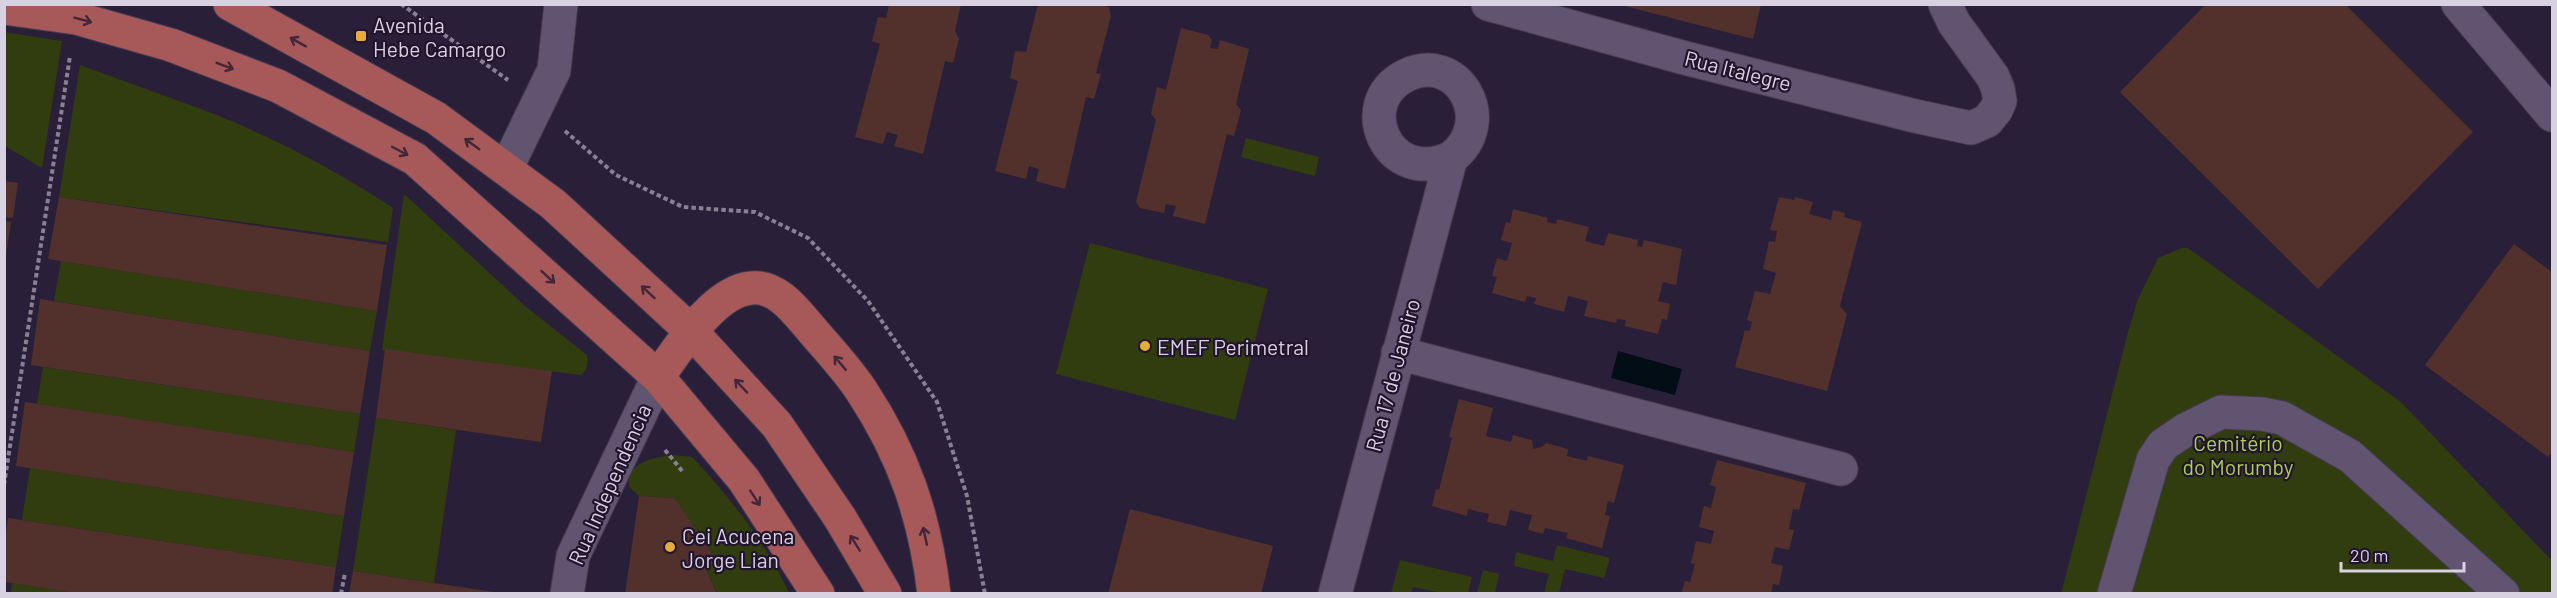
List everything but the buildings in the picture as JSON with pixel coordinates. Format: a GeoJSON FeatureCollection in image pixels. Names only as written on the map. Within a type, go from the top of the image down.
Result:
{"type":"FeatureCollection","features":[{"type":"Feature","properties":{"kind":"main road"},"geometry":{"type":"LineString","coordinates":[[230,4],[436,118],[553,204],[691,332],[777,425],[840,518],[885,594]]}},
{"type":"Feature","properties":{"kind":"main road"},"geometry":{"type":"LineString","coordinates":[[23,8],[76,18],[171,45],[278,86],[415,159],[658,377],[744,480],[818,594]]}},
{"type":"Feature","properties":{"kind":"main road"},"geometry":{"type":"LineString","coordinates":[[658,377],[711,308],[740,291],[751,288],[764,289],[779,296],[792,307],[856,383],[888,435],[911,486],[925,532],[934,594]]}},
{"type":"Feature","properties":{"kind":"street"},"geometry":{"type":"LineString","coordinates":[[506,169],[554,70],[561,4]]}},
{"type":"Feature","properties":{"kind":"street","name":"Rua Italegre"},"geometry":{"type":"LineString","coordinates":[[1492,5],[1616,40],[1971,128],[1988,121],[1996,110],[2000,101],[1998,89],[1993,77],[1954,23],[1945,4]]}},
{"type":"Feature","properties":{"kind":"street"},"geometry":{"type":"LineString","coordinates":[[2458,4],[2553,115]]}},
{"type":"Feature","properties":{"kind":"street","name":"Rua 17 de Janeiro"},"geometry":{"type":"LineString","coordinates":[[1335,594],[1451,158]]}},
{"type":"Feature","properties":{"kind":"street"},"geometry":{"type":"LineString","coordinates":[[1398,353],[1841,469]]}},
{"type":"Feature","properties":{"kind":"street","name":"Rua Independencia"},"geometry":{"type":"LineString","coordinates":[[567,594],[573,556],[658,377]]}},
{"type":"Feature","properties":{"kind":"street"},"geometry":{"type":"LineString","coordinates":[[2114,594],[2149,471],[2157,452],[2185,430],[2221,412],[2262,414],[2282,418],[2350,456],[2503,594]]}},
{"type":"Feature","properties":{"kind":"path"},"geometry":{"type":"LineString","coordinates":[[4,485],[66,85]]}},
{"type":"Feature","properties":{"kind":"path"},"geometry":{"type":"LineString","coordinates":[[341,594],[345,573]]}},
{"type":"Feature","properties":{"kind":"green space"},"geometry":{"type":"Polygon","coordinates":[[[4,32],[62,41],[42,168],[5,146],[4,32]]]}},
{"type":"Feature","properties":{"kind":"green space"},"geometry":{"type":"Polygon","coordinates":[[[80,65],[226,119],[300,153],[347,180],[393,208],[388,242],[59,197],[80,65]]]}},
{"type":"Feature","properties":{"kind":"green space"},"geometry":{"type":"Polygon","coordinates":[[[1246,138],[1319,157],[1315,176],[1241,157],[1246,138]]]}},
{"type":"Feature","properties":{"kind":"green space"},"geometry":{"type":"Polygon","coordinates":[[[404,194],[525,306],[587,355],[587,366],[581,375],[382,350],[404,194]]]}},
{"type":"Feature","properties":{"kind":"green space"},"geometry":{"type":"Polygon","coordinates":[[[1090,243],[1268,289],[1235,420],[1056,374],[1090,243]]]}},
{"type":"Feature","properties":{"kind":"green space","name":"Cemitério do Morumby"},"geometry":{"type":"Polygon","coordinates":[[[2182,248],[2188,248],[2401,402],[2552,561],[2552,593],[2061,594],[2138,299],[2158,258],[2182,248]]]}},
{"type":"Feature","properties":{"kind":"green space"},"geometry":{"type":"Polygon","coordinates":[[[61,261],[377,311],[370,351],[54,301],[61,261]]]}},
{"type":"Feature","properties":{"kind":"green space"},"geometry":{"type":"Polygon","coordinates":[[[43,367],[360,414],[354,452],[37,404],[43,367]]]}},
{"type":"Feature","properties":{"kind":"green space"},"geometry":{"type":"Polygon","coordinates":[[[376,418],[456,430],[434,583],[353,571],[376,418]]]}},
{"type":"Feature","properties":{"kind":"green space"},"geometry":{"type":"Polygon","coordinates":[[[673,455],[692,457],[720,488],[758,539],[789,593],[717,593],[706,569],[718,562],[675,498],[639,496],[629,487],[629,478],[637,466],[643,462],[673,455]]]}},
{"type":"Feature","properties":{"kind":"green space"},"geometry":{"type":"Polygon","coordinates":[[[30,468],[344,516],[336,567],[22,520],[30,468]]]}},
{"type":"Feature","properties":{"kind":"green space"},"geometry":{"type":"Polygon","coordinates":[[[1557,545],[1610,558],[1604,578],[1565,569],[1559,593],[1544,593],[1549,574],[1514,566],[1516,552],[1553,561],[1557,545]]]}},
{"type":"Feature","properties":{"kind":"green space"},"geometry":{"type":"Polygon","coordinates":[[[1400,560],[1472,577],[1468,593],[1443,593],[1413,587],[1411,593],[1391,593],[1400,560]]]}},
{"type":"Feature","properties":{"kind":"green space"},"geometry":{"type":"Polygon","coordinates":[[[1483,570],[1499,574],[1495,593],[1477,593],[1483,570]]]}},
{"type":"Feature","properties":{"kind":"green space"},"geometry":{"type":"Polygon","coordinates":[[[12,583],[79,593],[11,593],[12,583]]]}},
{"type":"Feature","properties":{"kind":"shaded area"},"geometry":{"type":"Polygon","coordinates":[[[1618,351],[1682,369],[1675,395],[1611,378],[1618,351]]]}},
{"type":"Feature","properties":{"kind":"place","name":"Avenida Hebe Camargo"},"geometry":{"type":"Point","coordinates":[361,36]}},
{"type":"Feature","properties":{"kind":"place","name":"EMEF Perimetral"},"geometry":{"type":"Point","coordinates":[1145,346]}},
{"type":"Feature","properties":{"kind":"place","name":"Cei Acucena Jorge Lian"},"geometry":{"type":"Point","coordinates":[670,547]}}]}
